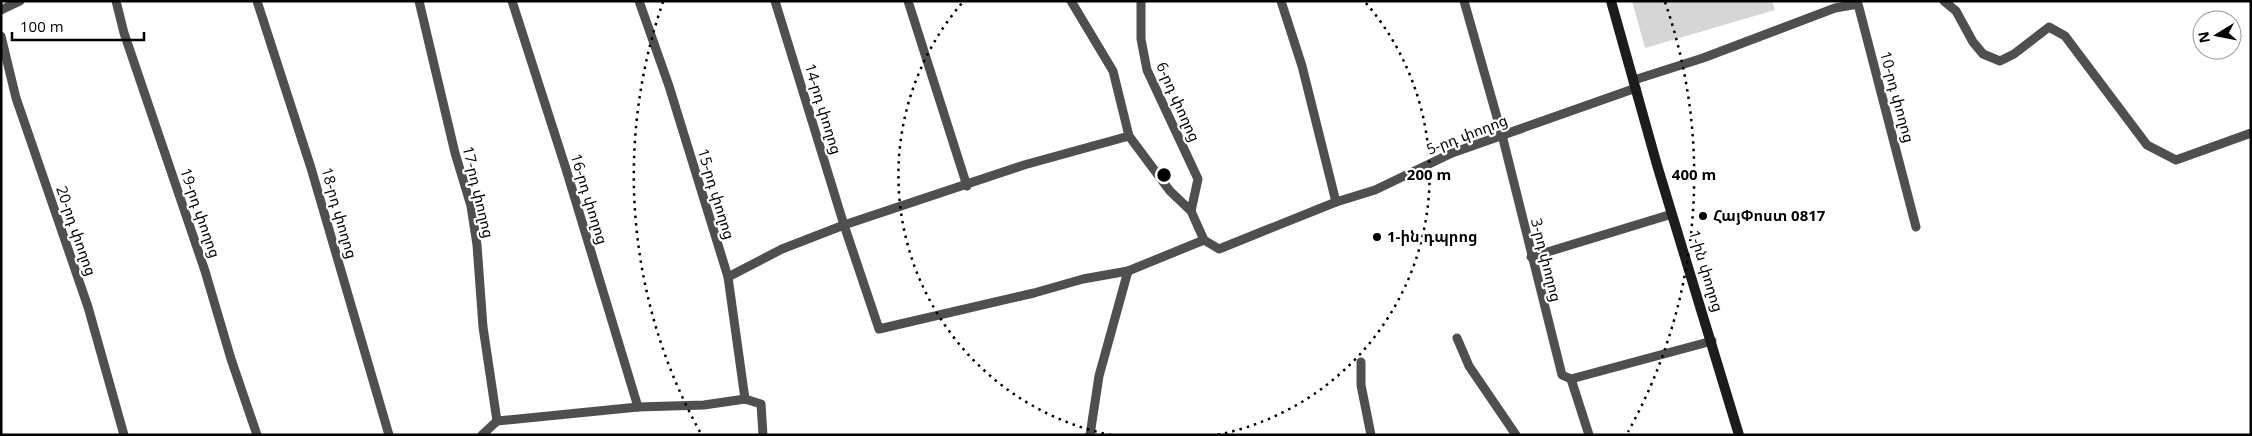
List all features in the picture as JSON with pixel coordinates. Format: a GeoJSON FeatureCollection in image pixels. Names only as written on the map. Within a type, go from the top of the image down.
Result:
{"type":"FeatureCollection","features":[{"type":"Feature","properties":{"kind":"main road","name":"1-ին փողոց"},"geometry":{"type":"LineString","coordinates":[[1611,1],[1672,214],[1739,435]]}},
{"type":"Feature","properties":{"kind":"street"},"geometry":{"type":"LineString","coordinates":[[1,10],[20,1]]}},
{"type":"Feature","properties":{"kind":"street","name":"19-րդ փողոց"},"geometry":{"type":"LineString","coordinates":[[116,1],[124,33],[205,271],[231,359],[257,435]]}},
{"type":"Feature","properties":{"kind":"street","name":"18-րդ փողոց"},"geometry":{"type":"LineString","coordinates":[[257,1],[311,168],[389,435]]}},
{"type":"Feature","properties":{"kind":"street","name":"17-րդ փողոց"},"geometry":{"type":"LineString","coordinates":[[419,1],[455,153],[470,206],[477,245],[482,327],[497,421]]}},
{"type":"Feature","properties":{"kind":"street","name":"16-րդ փողոց"},"geometry":{"type":"LineString","coordinates":[[512,1],[566,169],[638,406]]}},
{"type":"Feature","properties":{"kind":"street","name":"15-րդ փողոց"},"geometry":{"type":"LineString","coordinates":[[640,1],[669,86],[728,277],[745,399]]}},
{"type":"Feature","properties":{"kind":"street","name":"14-րդ փողոց"},"geometry":{"type":"LineString","coordinates":[[776,1],[844,225],[880,329],[1034,293],[1084,279],[1128,271]]}},
{"type":"Feature","properties":{"kind":"street"},"geometry":{"type":"LineString","coordinates":[[908,1],[967,186]]}},
{"type":"Feature","properties":{"kind":"street"},"geometry":{"type":"LineString","coordinates":[[1071,1],[1113,71],[1129,136],[1170,191],[1191,211],[1204,240],[1128,271],[1099,376],[1090,435]]}},
{"type":"Feature","properties":{"kind":"street","name":"6-րդ փողոց"},"geometry":{"type":"LineString","coordinates":[[1141,1],[1141,39],[1147,70],[1198,179],[1191,211]]}},
{"type":"Feature","properties":{"kind":"street"},"geometry":{"type":"LineString","coordinates":[[1281,1],[1302,66],[1336,202]]}},
{"type":"Feature","properties":{"kind":"street","name":"3-րդ փողոց"},"geometry":{"type":"LineString","coordinates":[[1464,1],[1502,135],[1562,375],[1571,379]]}},
{"type":"Feature","properties":{"kind":"street"},"geometry":{"type":"LineString","coordinates":[[1944,1],[1956,11],[1973,42],[1984,54],[2000,61],[2014,54],[2049,27],[2065,36],[2147,145],[2176,160],[2251,133]]}},
{"type":"Feature","properties":{"kind":"street","name":"10-րդ փողոց"},"geometry":{"type":"LineString","coordinates":[[1834,5],[1863,3],[1916,226]]}},
{"type":"Feature","properties":{"kind":"street","name":"5-րդ փողոց"},"geometry":{"type":"LineString","coordinates":[[1204,240],[1219,249],[1336,202],[1375,190],[1452,153],[1695,61],[1834,5]]}},
{"type":"Feature","properties":{"kind":"street","name":"20-րդ փողոց"},"geometry":{"type":"LineString","coordinates":[[1,36],[16,98],[88,307],[124,435]]}},
{"type":"Feature","properties":{"kind":"street"},"geometry":{"type":"LineString","coordinates":[[728,277],[782,249],[844,225],[1024,166],[1129,136]]}},
{"type":"Feature","properties":{"kind":"street"},"geometry":{"type":"LineString","coordinates":[[1531,257],[1672,214]]}},
{"type":"Feature","properties":{"kind":"street"},"geometry":{"type":"LineString","coordinates":[[1457,338],[1469,366],[1516,435]]}},
{"type":"Feature","properties":{"kind":"street"},"geometry":{"type":"LineString","coordinates":[[1589,435],[1571,379],[1712,341]]}},
{"type":"Feature","properties":{"kind":"street"},"geometry":{"type":"LineString","coordinates":[[1361,362],[1361,384],[1372,435]]}},
{"type":"Feature","properties":{"kind":"street"},"geometry":{"type":"LineString","coordinates":[[482,435],[497,421],[638,406],[704,405],[745,399],[761,404],[763,435]]}},
{"type":"Feature","properties":{"kind":"shaded area"},"geometry":{"type":"Polygon","coordinates":[[[1632,1],[1772,1],[1775,10],[1645,48],[1632,1]]]}},
{"type":"Feature","properties":{"kind":"place","name":"ՀայՓոստ 0817"},"geometry":{"type":"Point","coordinates":[1703,216]}},
{"type":"Feature","properties":{"kind":"place","name":"1-ին դպրոց"},"geometry":{"type":"Point","coordinates":[1377,237]}}]}
